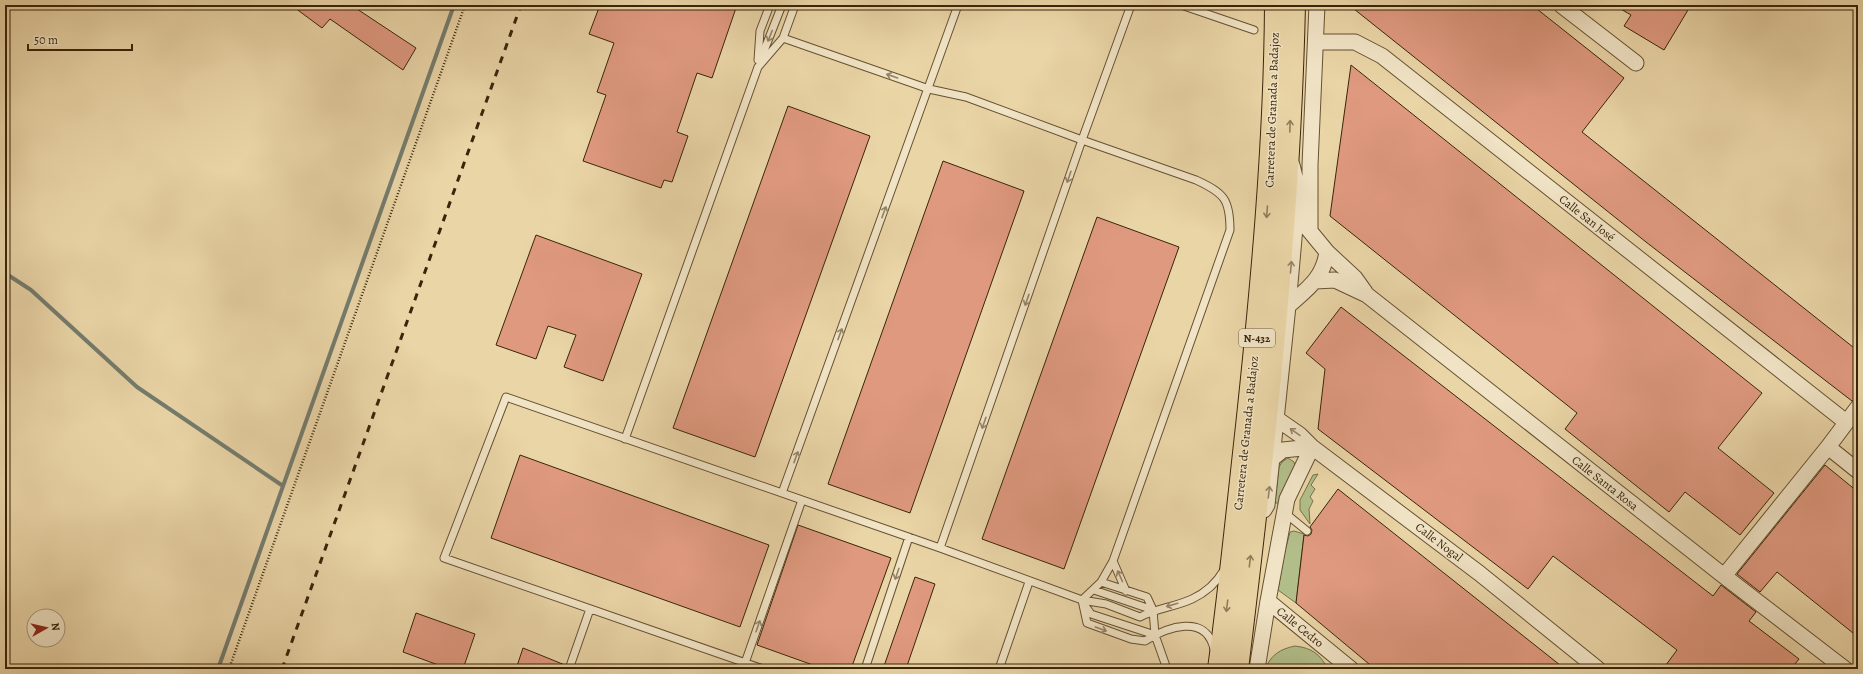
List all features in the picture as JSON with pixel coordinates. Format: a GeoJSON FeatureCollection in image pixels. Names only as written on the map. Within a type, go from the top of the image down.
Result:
{"type":"FeatureCollection","features":[{"type":"Feature","properties":{"kind":"highway","name":"Carretera de Granada a Badajoz"},"geometry":{"type":"LineString","coordinates":[[1218,669],[1233,557],[1260,310],[1272,158],[1276,5]]}},
{"type":"Feature","properties":{"kind":"highway","name":"Carretera de Granada a Badajoz"},"geometry":{"type":"LineString","coordinates":[[1237,669],[1274,350],[1289,152],[1294,5]]}},
{"type":"Feature","properties":{"kind":"street"},"geometry":{"type":"LineString","coordinates":[[1310,230],[1310,165],[1317,5]]}},
{"type":"Feature","properties":{"kind":"street"},"geometry":{"type":"LineString","coordinates":[[1565,6],[1636,63]]}},
{"type":"Feature","properties":{"kind":"street","name":"Calle San José"},"geometry":{"type":"LineString","coordinates":[[1316,42],[1354,42],[1382,56],[1846,422]]}},
{"type":"Feature","properties":{"kind":"street"},"geometry":{"type":"LineString","coordinates":[[1254,527],[1267,505],[1288,306],[1296,216],[1297,185],[1289,152]]}},
{"type":"Feature","properties":{"kind":"street","name":"Calle Santa Rosa"},"geometry":{"type":"LineString","coordinates":[[1296,216],[1310,230],[1327,252],[1355,278],[1367,295]]}},
{"type":"Feature","properties":{"kind":"street"},"geometry":{"type":"LineString","coordinates":[[1288,306],[1315,281],[1325,265],[1327,252]]}},
{"type":"Feature","properties":{"kind":"street","name":"Calle Santa Rosa"},"geometry":{"type":"LineString","coordinates":[[1315,281],[1334,280],[1367,295],[1724,576],[1845,669]]}},
{"type":"Feature","properties":{"kind":"street"},"geometry":{"type":"LineString","coordinates":[[1724,576],[1828,447],[1858,407]]}},
{"type":"Feature","properties":{"kind":"street","name":"Calle Nogal"},"geometry":{"type":"LineString","coordinates":[[1277,419],[1480,573],[1598,669]]}},
{"type":"Feature","properties":{"kind":"street"},"geometry":{"type":"LineString","coordinates":[[1273,458],[1283,450],[1312,447]]}},
{"type":"Feature","properties":{"kind":"street"},"geometry":{"type":"LineString","coordinates":[[1257,669],[1287,499],[1312,447]]}},
{"type":"Feature","properties":{"kind":"street"},"geometry":{"type":"LineString","coordinates":[[1828,447],[1858,471]]}},
{"type":"Feature","properties":{"kind":"street","name":"Calle Cedro"},"geometry":{"type":"LineString","coordinates":[[1268,601],[1351,669]]}},
{"type":"Feature","properties":{"kind":"lane"},"geometry":{"type":"LineString","coordinates":[[758,66],[760,31],[770,5]]}},
{"type":"Feature","properties":{"kind":"lane"},"geometry":{"type":"LineString","coordinates":[[625,439],[758,66],[782,5]]}},
{"type":"Feature","properties":{"kind":"lane"},"geometry":{"type":"LineString","coordinates":[[758,66],[783,38],[795,5]]}},
{"type":"Feature","properties":{"kind":"lane"},"geometry":{"type":"LineString","coordinates":[[782,493],[929,89],[958,5]]}},
{"type":"Feature","properties":{"kind":"lane"},"geometry":{"type":"LineString","coordinates":[[940,548],[1082,140],[1131,5]]}},
{"type":"Feature","properties":{"kind":"lane"},"geometry":{"type":"LineString","coordinates":[[1181,5],[1254,30]]}},
{"type":"Feature","properties":{"kind":"lane"},"geometry":{"type":"LineString","coordinates":[[783,38],[929,89],[966,97],[1196,180],[1212,188],[1223,197],[1230,211],[1230,230],[1113,561],[1101,582],[1082,600]]}},
{"type":"Feature","properties":{"kind":"lane"},"geometry":{"type":"LineString","coordinates":[[763,669],[444,558],[506,397],[940,548],[1029,582],[1082,600],[1106,604],[1140,617],[1153,610],[1193,599],[1217,581],[1233,557]]}},
{"type":"Feature","properties":{"kind":"lane"},"geometry":{"type":"LineString","coordinates":[[745,663],[802,500]]}},
{"type":"Feature","properties":{"kind":"lane"},"geometry":{"type":"LineString","coordinates":[[1285,513],[1307,531]]}},
{"type":"Feature","properties":{"kind":"lane"},"geometry":{"type":"LineString","coordinates":[[865,669],[909,538]]}},
{"type":"Feature","properties":{"kind":"lane"},"geometry":{"type":"LineString","coordinates":[[1113,561],[1126,591]]}},
{"type":"Feature","properties":{"kind":"lane"},"geometry":{"type":"LineString","coordinates":[[999,669],[1029,582]]}},
{"type":"Feature","properties":{"kind":"lane"},"geometry":{"type":"LineString","coordinates":[[1101,582],[1147,597],[1153,610],[1155,635],[1167,669]]}},
{"type":"Feature","properties":{"kind":"lane"},"geometry":{"type":"LineString","coordinates":[[1094,590],[1153,610]]}},
{"type":"Feature","properties":{"kind":"lane"},"geometry":{"type":"LineString","coordinates":[[1082,600],[1091,614],[1155,635]]}},
{"type":"Feature","properties":{"kind":"lane"},"geometry":{"type":"LineString","coordinates":[[1082,600],[1087,623],[1131,640],[1145,641],[1155,635],[1186,626],[1202,629],[1211,638],[1218,669]]}},
{"type":"Feature","properties":{"kind":"lane"},"geometry":{"type":"LineString","coordinates":[[569,669],[590,609]]}},
{"type":"Feature","properties":{"kind":"path"},"geometry":{"type":"LineString","coordinates":[[229,669],[465,5]]}},
{"type":"Feature","properties":{"kind":"green space"},"geometry":{"type":"Polygon","coordinates":[[[1288,458],[1294,462],[1295,467],[1287,481],[1280,503],[1275,503],[1279,467],[1282,462],[1288,458]]]}},
{"type":"Feature","properties":{"kind":"green space"},"geometry":{"type":"Polygon","coordinates":[[[1318,474],[1311,485],[1315,489],[1310,497],[1313,501],[1309,509],[1310,524],[1300,510],[1300,500],[1313,475],[1318,474]]]}},
{"type":"Feature","properties":{"kind":"green space"},"geometry":{"type":"Polygon","coordinates":[[[1294,531],[1304,534],[1296,603],[1278,590],[1284,555],[1290,532],[1294,531]]]}},
{"type":"Feature","properties":{"kind":"green space"},"geometry":{"type":"Polygon","coordinates":[[[1295,646],[1311,650],[1322,659],[1328,669],[1265,669],[1273,656],[1280,651],[1295,646]]]}},
{"type":"Feature","properties":{"kind":"building"},"geometry":{"type":"Polygon","coordinates":[[[291,5],[351,5],[416,48],[403,70],[330,19],[322,28],[291,5]]]}},
{"type":"Feature","properties":{"kind":"building"},"geometry":{"type":"Polygon","coordinates":[[[600,5],[737,5],[712,78],[697,73],[677,132],[688,136],[672,182],[664,180],[661,188],[583,161],[606,95],[597,92],[614,43],[589,34],[600,5]]]}},
{"type":"Feature","properties":{"kind":"building"},"geometry":{"type":"Polygon","coordinates":[[[1349,5],[1532,5],[1624,78],[1582,132],[1858,351],[1858,398],[1852,401],[1646,242],[1349,5]]]}},
{"type":"Feature","properties":{"kind":"building"},"geometry":{"type":"Polygon","coordinates":[[[1614,5],[1691,5],[1664,50],[1624,26],[1631,15],[1614,5]]]}},
{"type":"Feature","properties":{"kind":"building"},"geometry":{"type":"Polygon","coordinates":[[[1351,65],[1762,393],[1718,448],[1774,493],[1740,535],[1685,492],[1669,512],[1565,429],[1577,413],[1330,216],[1351,65]]]}},
{"type":"Feature","properties":{"kind":"building"},"geometry":{"type":"Polygon","coordinates":[[[788,106],[870,136],[755,457],[673,428],[788,106]]]}},
{"type":"Feature","properties":{"kind":"building"},"geometry":{"type":"Polygon","coordinates":[[[943,161],[1024,191],[910,513],[828,484],[943,161]]]}},
{"type":"Feature","properties":{"kind":"building"},"geometry":{"type":"Polygon","coordinates":[[[1097,217],[1179,247],[1064,569],[982,539],[1097,217]]]}},
{"type":"Feature","properties":{"kind":"building"},"geometry":{"type":"Polygon","coordinates":[[[536,235],[642,274],[603,381],[564,367],[576,335],[548,326],[536,359],[496,345],[536,235]]]}},
{"type":"Feature","properties":{"kind":"building"},"geometry":{"type":"Polygon","coordinates":[[[1341,307],[1713,596],[1721,585],[1756,612],[1749,621],[1799,659],[1791,669],[1663,669],[1677,650],[1553,556],[1528,589],[1318,429],[1325,369],[1306,353],[1341,307]]]}},
{"type":"Feature","properties":{"kind":"building"},"geometry":{"type":"Polygon","coordinates":[[[520,455],[769,545],[740,627],[491,538],[520,455]]]}},
{"type":"Feature","properties":{"kind":"building"},"geometry":{"type":"Polygon","coordinates":[[[1825,465],[1858,492],[1858,637],[1777,572],[1760,592],[1737,574],[1825,465]]]}},
{"type":"Feature","properties":{"kind":"building"},"geometry":{"type":"Polygon","coordinates":[[[1338,489],[1565,669],[1375,669],[1296,603],[1304,535],[1308,536],[1311,534],[1312,530],[1310,527],[1338,489]]]}},
{"type":"Feature","properties":{"kind":"building"},"geometry":{"type":"Polygon","coordinates":[[[798,525],[891,558],[851,669],[824,669],[757,645],[798,525]]]}},
{"type":"Feature","properties":{"kind":"building"},"geometry":{"type":"Polygon","coordinates":[[[915,577],[935,584],[906,669],[883,669],[915,577]]]}},
{"type":"Feature","properties":{"kind":"building"},"geometry":{"type":"Polygon","coordinates":[[[416,613],[475,634],[463,669],[449,669],[403,652],[416,613]]]}},
{"type":"Feature","properties":{"kind":"building"},"geometry":{"type":"Polygon","coordinates":[[[523,648],[565,665],[564,669],[516,669],[523,648]]]}},
{"type":"Feature","properties":{"kind":"waterway"},"geometry":{"type":"LineString","coordinates":[[218,669],[454,5]]}},
{"type":"Feature","properties":{"kind":"waterway"},"geometry":{"type":"LineString","coordinates":[[5,273],[31,290],[137,387],[283,486]]}},
{"type":"Feature","properties":{"kind":"railway"},"geometry":{"type":"LineString","coordinates":[[282,669],[521,5]]}}]}
